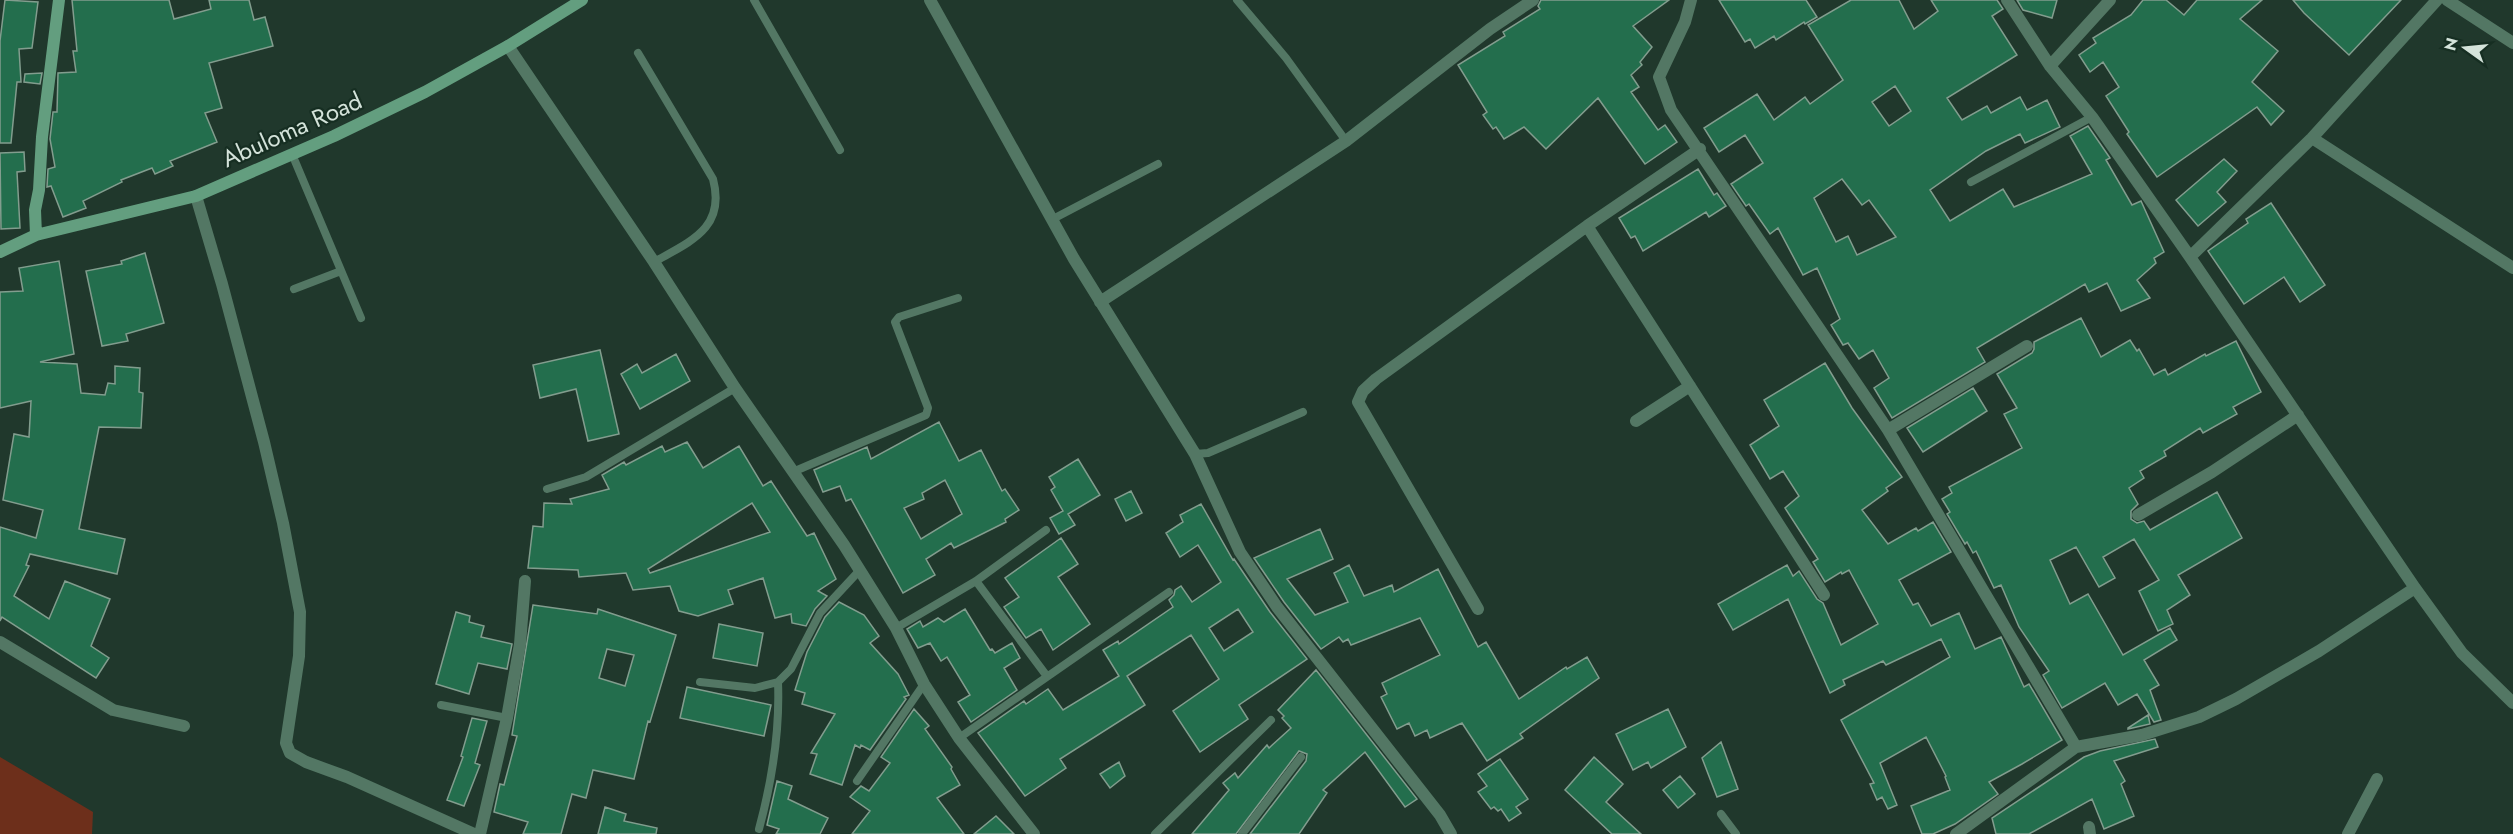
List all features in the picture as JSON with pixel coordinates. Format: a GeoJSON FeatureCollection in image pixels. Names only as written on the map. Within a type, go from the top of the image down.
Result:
{"type":"FeatureCollection","features":[{"type":"Feature","properties":{"kind":"street"},"geometry":{"type":"LineString","coordinates":[[36,235],[35,210],[39,190],[42,137],[59,0]]}},
{"type":"Feature","properties":{"kind":"street","name":"Abuloma Road"},"geometry":{"type":"LineString","coordinates":[[0,252],[36,235],[196,196],[425,92],[508,46],[582,0]]}},
{"type":"Feature","properties":{"kind":"street"},"geometry":{"type":"LineString","coordinates":[[930,0],[1051,220],[1195,454],[1246,562],[1277,608],[1440,815],[1451,834]]}},
{"type":"Feature","properties":{"kind":"street"},"geometry":{"type":"LineString","coordinates":[[1100,302],[1346,141],[1490,29],[1533,0]]}},
{"type":"Feature","properties":{"kind":"street"},"geometry":{"type":"LineString","coordinates":[[2007,0],[2050,66],[2092,117],[2190,257],[2415,588],[2462,653],[2513,703]]}},
{"type":"Feature","properties":{"kind":"street"},"geometry":{"type":"LineString","coordinates":[[2050,66],[2110,0]]}},
{"type":"Feature","properties":{"kind":"street"},"geometry":{"type":"LineString","coordinates":[[2190,257],[2312,138],[2437,0]]}},
{"type":"Feature","properties":{"kind":"street"},"geometry":{"type":"LineString","coordinates":[[2447,0],[2513,43]]}},
{"type":"Feature","properties":{"kind":"street"},"geometry":{"type":"LineString","coordinates":[[1694,1],[1659,76],[1671,110],[1700,149],[1888,430],[2076,747]]}},
{"type":"Feature","properties":{"kind":"street"},"geometry":{"type":"LineString","coordinates":[[508,46],[654,262],[735,388],[795,471],[896,628],[924,684],[959,738],[1034,834]]}},
{"type":"Feature","properties":{"kind":"street"},"geometry":{"type":"LineString","coordinates":[[2312,138],[2513,268]]}},
{"type":"Feature","properties":{"kind":"street"},"geometry":{"type":"LineString","coordinates":[[1478,609],[1358,402],[1362,391],[1587,226],[1700,149]]}},
{"type":"Feature","properties":{"kind":"street"},"geometry":{"type":"LineString","coordinates":[[196,196],[264,442],[283,523],[300,612],[299,656],[286,744],[290,753],[306,762],[347,777],[474,834]]}},
{"type":"Feature","properties":{"kind":"street"},"geometry":{"type":"LineString","coordinates":[[1587,226],[1824,595]]}},
{"type":"Feature","properties":{"kind":"street"},"geometry":{"type":"LineString","coordinates":[[1888,430],[2027,346]]}},
{"type":"Feature","properties":{"kind":"street"},"geometry":{"type":"LineString","coordinates":[[1636,421],[1690,386]]}},
{"type":"Feature","properties":{"kind":"street"},"geometry":{"type":"LineString","coordinates":[[2138,515],[2211,472],[2298,415]]}},
{"type":"Feature","properties":{"kind":"street"},"geometry":{"type":"LineString","coordinates":[[480,834],[507,717],[520,644],[525,581]]}},
{"type":"Feature","properties":{"kind":"street"},"geometry":{"type":"LineString","coordinates":[[1956,834],[2076,747],[2142,735],[2199,717],[2236,699],[2319,651],[2415,588]]}},
{"type":"Feature","properties":{"kind":"street"},"geometry":{"type":"LineString","coordinates":[[0,642],[113,710],[184,726]]}},
{"type":"Feature","properties":{"kind":"street"},"geometry":{"type":"LineString","coordinates":[[2348,834],[2377,779]]}},
{"type":"Feature","properties":{"kind":"lane"},"geometry":{"type":"LineString","coordinates":[[754,0],[840,150]]}},
{"type":"Feature","properties":{"kind":"lane"},"geometry":{"type":"LineString","coordinates":[[1237,0],[1286,58],[1346,141]]}},
{"type":"Feature","properties":{"kind":"lane"},"geometry":{"type":"LineString","coordinates":[[638,53],[713,178],[717,194],[716,210],[706,228],[696,237],[654,262]]}},
{"type":"Feature","properties":{"kind":"lane"},"geometry":{"type":"LineString","coordinates":[[1971,182],[2092,117]]}},
{"type":"Feature","properties":{"kind":"lane"},"geometry":{"type":"LineString","coordinates":[[292,154],[361,318]]}},
{"type":"Feature","properties":{"kind":"lane"},"geometry":{"type":"LineString","coordinates":[[1051,220],[1158,164]]}},
{"type":"Feature","properties":{"kind":"lane"},"geometry":{"type":"LineString","coordinates":[[294,289],[341,271]]}},
{"type":"Feature","properties":{"kind":"lane"},"geometry":{"type":"LineString","coordinates":[[795,471],[926,415],[928,408],[895,322],[899,317],[958,298]]}},
{"type":"Feature","properties":{"kind":"lane"},"geometry":{"type":"LineString","coordinates":[[547,489],[586,477],[735,388]]}},
{"type":"Feature","properties":{"kind":"lane"},"geometry":{"type":"LineString","coordinates":[[1195,454],[1208,453],[1303,412]]}},
{"type":"Feature","properties":{"kind":"lane"},"geometry":{"type":"LineString","coordinates":[[896,628],[976,581],[1046,530]]}},
{"type":"Feature","properties":{"kind":"lane"},"geometry":{"type":"LineString","coordinates":[[700,681],[755,688],[778,682],[791,669],[820,614],[859,571]]}},
{"type":"Feature","properties":{"kind":"lane"},"geometry":{"type":"LineString","coordinates":[[976,581],[1046,675]]}},
{"type":"Feature","properties":{"kind":"lane"},"geometry":{"type":"LineString","coordinates":[[959,738],[1046,675],[1169,592]]}},
{"type":"Feature","properties":{"kind":"lane"},"geometry":{"type":"LineString","coordinates":[[759,829],[769,792],[777,735],[778,682]]}},
{"type":"Feature","properties":{"kind":"lane"},"geometry":{"type":"LineString","coordinates":[[857,781],[924,684]]}},
{"type":"Feature","properties":{"kind":"lane"},"geometry":{"type":"LineString","coordinates":[[441,705],[507,717]]}},
{"type":"Feature","properties":{"kind":"lane"},"geometry":{"type":"LineString","coordinates":[[1155,834],[1271,720]]}},
{"type":"Feature","properties":{"kind":"lane"},"geometry":{"type":"LineString","coordinates":[[1242,834],[1302,757]]}},
{"type":"Feature","properties":{"kind":"lane"},"geometry":{"type":"LineString","coordinates":[[1722,814],[1736,834]]}},
{"type":"Feature","properties":{"kind":"shaded area"},"geometry":{"type":"Polygon","coordinates":[[[0,757],[93,812],[92,834],[0,834],[0,757]]]}},
{"type":"Feature","properties":{"kind":"building"},"geometry":{"type":"Polygon","coordinates":[[[5,0],[38,2],[32,48],[19,49],[21,82],[17,82],[11,143],[0,143],[0,41],[5,0]]]}},
{"type":"Feature","properties":{"kind":"building"},"geometry":{"type":"Polygon","coordinates":[[[72,0],[169,0],[174,19],[211,9],[209,0],[249,0],[254,20],[265,17],[273,46],[209,63],[222,108],[205,113],[217,142],[170,161],[173,166],[155,174],[152,168],[121,180],[122,182],[83,201],[86,208],[63,217],[51,186],[47,187],[48,169],[55,167],[50,139],[53,112],[57,112],[58,73],[76,72],[73,51],[77,51],[72,0]]]}},
{"type":"Feature","properties":{"kind":"building"},"geometry":{"type":"Polygon","coordinates":[[[1541,0],[1669,0],[1633,26],[1652,47],[1640,62],[1642,65],[1631,75],[1639,87],[1631,92],[1658,130],[1665,125],[1677,142],[1645,164],[1598,98],[1546,149],[1524,127],[1504,139],[1496,127],[1493,129],[1483,115],[1487,112],[1458,65],[1505,36],[1503,32],[1540,9],[1538,6],[1541,0]]]}},
{"type":"Feature","properties":{"kind":"building"},"geometry":{"type":"Polygon","coordinates":[[[1719,0],[1806,0],[1817,17],[1805,24],[1804,22],[1776,40],[1774,36],[1755,48],[1750,39],[1745,42],[1719,0]]]}},
{"type":"Feature","properties":{"kind":"building"},"geometry":{"type":"Polygon","coordinates":[[[1851,0],[1899,0],[1914,29],[1938,11],[1931,0],[1997,0],[2003,9],[1992,16],[2017,55],[1947,98],[1962,120],[1987,106],[1991,113],[2020,97],[2027,110],[2047,100],[2060,127],[2025,143],[2020,134],[1986,151],[1930,190],[1950,221],[2003,189],[2014,207],[2092,174],[2070,136],[2088,126],[2110,158],[2106,160],[2132,205],[2141,201],[2164,252],[2154,258],[2156,263],[2137,280],[2150,298],[2121,311],[2107,283],[2089,292],[2085,284],[1977,348],[1985,362],[1892,418],[1874,388],[1889,378],[1873,350],[1859,359],[1848,343],[1843,345],[1831,325],[1840,319],[1817,268],[1803,275],[1778,228],[1770,234],[1749,204],[1746,206],[1731,184],[1763,163],[1745,135],[1719,152],[1704,128],[1757,94],[1774,120],[1805,97],[1810,104],[1843,80],[1808,25],[1851,0]],[[1895,86],[1872,102],[1889,126],[1911,111],[1895,86]],[[1842,179],[1814,198],[1836,242],[1848,236],[1857,255],[1896,237],[1869,200],[1862,205],[1842,179]]]}},
{"type":"Feature","properties":{"kind":"building"},"geometry":{"type":"Polygon","coordinates":[[[2017,0],[2057,0],[2052,18],[2023,10],[2017,0]]]}},
{"type":"Feature","properties":{"kind":"building"},"geometry":{"type":"Polygon","coordinates":[[[2143,0],[2166,0],[2184,15],[2197,0],[2262,0],[2240,19],[2278,51],[2252,82],[2284,111],[2271,125],[2257,107],[2157,177],[2127,134],[2129,132],[2106,96],[2119,87],[2103,62],[2090,72],[2079,55],[2096,43],[2093,38],[2131,15],[2143,0]]]}},
{"type":"Feature","properties":{"kind":"building"},"geometry":{"type":"Polygon","coordinates":[[[2293,0],[2401,0],[2349,55],[2293,0]]]}},
{"type":"Feature","properties":{"kind":"building"},"geometry":{"type":"Polygon","coordinates":[[[42,73],[40,84],[24,82],[25,74],[42,73]]]}},
{"type":"Feature","properties":{"kind":"building"},"geometry":{"type":"Polygon","coordinates":[[[24,152],[25,171],[17,172],[20,228],[1,229],[0,153],[24,152]]]}},
{"type":"Feature","properties":{"kind":"building"},"geometry":{"type":"Polygon","coordinates":[[[2224,159],[2237,171],[2217,192],[2226,202],[2198,226],[2176,200],[2224,159]]]}},
{"type":"Feature","properties":{"kind":"building"},"geometry":{"type":"Polygon","coordinates":[[[1698,169],[1714,195],[1717,193],[1726,206],[1709,217],[1706,212],[1643,251],[1635,236],[1631,238],[1619,218],[1698,169]]]}},
{"type":"Feature","properties":{"kind":"building"},"geometry":{"type":"Polygon","coordinates":[[[2271,203],[2325,285],[2300,302],[2284,277],[2244,304],[2208,251],[2248,223],[2246,219],[2271,203]]]}},
{"type":"Feature","properties":{"kind":"building"},"geometry":{"type":"Polygon","coordinates":[[[145,253],[164,323],[126,334],[128,341],[102,346],[86,271],[122,264],[121,261],[145,253]]]}},
{"type":"Feature","properties":{"kind":"building"},"geometry":{"type":"Polygon","coordinates":[[[59,261],[74,354],[40,362],[77,364],[81,393],[105,395],[108,383],[115,384],[115,366],[140,368],[139,392],[143,393],[141,428],[99,427],[79,529],[125,539],[117,574],[30,554],[26,565],[29,566],[14,596],[49,619],[65,581],[110,599],[91,646],[109,658],[96,678],[2,617],[0,621],[0,527],[36,538],[43,510],[3,500],[14,434],[29,437],[31,401],[0,408],[0,292],[23,291],[19,268],[59,261]]]}},
{"type":"Feature","properties":{"kind":"building"},"geometry":{"type":"Polygon","coordinates":[[[2081,318],[2101,357],[2130,340],[2137,351],[2139,349],[2154,375],[2165,369],[2168,375],[2205,354],[2206,356],[2236,341],[2261,392],[2233,407],[2237,414],[2203,433],[2200,428],[2164,451],[2166,456],[2140,471],[2144,478],[2129,488],[2138,504],[2131,511],[2131,519],[2137,523],[2144,521],[2150,530],[2217,492],[2242,538],[2178,575],[2190,595],[2167,610],[2173,624],[2158,631],[2139,591],[2159,580],[2134,539],[2103,557],[2115,578],[2099,587],[2076,547],[2050,560],[2070,604],[2088,594],[2123,655],[2170,628],[2177,640],[2144,660],[2159,685],[2150,690],[2161,720],[2154,722],[2137,694],[2118,705],[2105,683],[2062,708],[2043,675],[2049,671],[2019,627],[2001,585],[1994,588],[1976,551],[1973,553],[1967,542],[1965,544],[1947,514],[1950,512],[1942,499],[1952,493],[1949,487],[2022,448],[2004,414],[2017,408],[1997,374],[2032,353],[2034,342],[2081,318]]]}},
{"type":"Feature","properties":{"kind":"building"},"geometry":{"type":"Polygon","coordinates":[[[600,350],[619,434],[588,441],[576,389],[540,398],[533,365],[600,350]]]}},
{"type":"Feature","properties":{"kind":"building"},"geometry":{"type":"Polygon","coordinates":[[[676,354],[690,381],[640,409],[621,374],[637,364],[642,373],[676,354]]]}},
{"type":"Feature","properties":{"kind":"building"},"geometry":{"type":"Polygon","coordinates":[[[1825,363],[1852,408],[1902,477],[1886,488],[1888,491],[1862,510],[1888,544],[1916,528],[1918,531],[1933,522],[1951,552],[1899,580],[1913,605],[1918,603],[1931,626],[1959,613],[1975,649],[2001,637],[2024,687],[2029,684],[2062,740],[1989,782],[1998,794],[1955,824],[1933,834],[1922,834],[1911,806],[1950,790],[1946,776],[1926,737],[1880,763],[1897,805],[1888,809],[1882,797],[1877,800],[1870,784],[1874,783],[1841,720],[1950,657],[1941,639],[1886,665],[1883,661],[1843,680],[1845,685],[1830,693],[1788,599],[1733,630],[1718,604],[1787,565],[1793,576],[1799,571],[1817,599],[1823,603],[1841,645],[1878,624],[1849,570],[1825,582],[1813,562],[1818,559],[1785,508],[1799,496],[1783,471],[1770,479],[1750,445],[1779,426],[1764,400],[1825,363]]]}},
{"type":"Feature","properties":{"kind":"building"},"geometry":{"type":"Polygon","coordinates":[[[1973,388],[1987,411],[1923,452],[1907,428],[1973,388]]]}},
{"type":"Feature","properties":{"kind":"building"},"geometry":{"type":"Polygon","coordinates":[[[939,422],[959,461],[981,450],[1002,491],[1005,489],[1019,510],[1005,519],[1006,522],[954,548],[951,543],[926,559],[935,575],[903,593],[851,499],[846,501],[840,486],[823,492],[814,470],[867,447],[871,459],[939,422]],[[945,480],[922,493],[924,499],[904,508],[921,539],[962,514],[945,480]]]}},
{"type":"Feature","properties":{"kind":"building"},"geometry":{"type":"Polygon","coordinates":[[[687,442],[703,468],[739,446],[763,486],[771,481],[807,536],[814,533],[836,579],[818,591],[827,596],[815,609],[806,626],[792,623],[791,614],[775,618],[763,578],[728,590],[733,604],[698,616],[679,611],[670,586],[633,590],[626,573],[579,577],[578,570],[528,568],[533,526],[543,527],[544,503],[572,504],[570,499],[609,489],[602,475],[624,462],[626,465],[662,446],[665,452],[687,442]],[[752,503],[648,569],[650,573],[770,532],[752,503]]]}},
{"type":"Feature","properties":{"kind":"building"},"geometry":{"type":"Polygon","coordinates":[[[1078,459],[1100,495],[1068,514],[1075,525],[1059,534],[1050,518],[1063,511],[1051,490],[1055,487],[1049,477],[1078,459]]]}},
{"type":"Feature","properties":{"kind":"building"},"geometry":{"type":"Polygon","coordinates":[[[1131,491],[1142,513],[1126,521],[1115,499],[1131,491]]]}},
{"type":"Feature","properties":{"kind":"building"},"geometry":{"type":"Polygon","coordinates":[[[1201,504],[1233,560],[1307,659],[1239,705],[1248,719],[1200,752],[1173,711],[1219,679],[1191,635],[1127,676],[1145,705],[1060,759],[1066,768],[1025,796],[978,733],[1024,701],[1026,704],[1048,689],[1063,710],[1119,676],[1103,650],[1118,641],[1119,644],[1173,607],[1169,600],[1175,590],[1181,586],[1192,602],[1221,582],[1198,545],[1180,557],[1166,533],[1183,522],[1180,515],[1201,504]],[[1238,609],[1209,628],[1224,651],[1253,632],[1238,609]]]}},
{"type":"Feature","properties":{"kind":"building"},"geometry":{"type":"Polygon","coordinates":[[[1320,529],[1333,559],[1287,579],[1315,615],[1348,602],[1334,573],[1349,565],[1364,596],[1392,585],[1394,592],[1438,569],[1478,647],[1486,642],[1519,699],[1566,667],[1567,669],[1587,657],[1599,678],[1520,734],[1523,738],[1487,761],[1462,723],[1430,738],[1427,730],[1415,736],[1409,723],[1397,729],[1381,697],[1387,694],[1382,683],[1440,655],[1420,618],[1351,645],[1348,639],[1343,642],[1339,637],[1321,649],[1284,602],[1254,558],[1320,529]]]}},
{"type":"Feature","properties":{"kind":"building"},"geometry":{"type":"Polygon","coordinates":[[[1061,538],[1078,564],[1058,577],[1090,624],[1053,650],[1041,629],[1026,638],[1004,607],[1019,597],[1005,578],[1061,538]]]}},
{"type":"Feature","properties":{"kind":"building"},"geometry":{"type":"Polygon","coordinates":[[[839,602],[864,615],[879,636],[870,643],[898,674],[909,695],[904,697],[906,699],[870,750],[861,745],[860,748],[855,745],[842,785],[810,774],[817,754],[811,753],[835,714],[802,704],[805,693],[795,690],[807,652],[825,617],[839,602]]]}},
{"type":"Feature","properties":{"kind":"building"},"geometry":{"type":"Polygon","coordinates":[[[533,605],[597,614],[598,609],[676,635],[650,722],[648,721],[634,779],[593,770],[586,798],[572,794],[561,834],[523,834],[528,822],[494,812],[500,784],[504,785],[517,736],[512,735],[533,605]],[[607,649],[599,678],[625,686],[634,655],[607,649]]]}},
{"type":"Feature","properties":{"kind":"building"},"geometry":{"type":"Polygon","coordinates":[[[965,609],[990,650],[992,649],[995,653],[1012,643],[1020,658],[1004,668],[1017,690],[971,722],[958,702],[970,695],[947,657],[941,661],[930,643],[918,648],[907,629],[920,621],[923,627],[938,618],[944,622],[965,609]]]}},
{"type":"Feature","properties":{"kind":"building"},"geometry":{"type":"Polygon","coordinates":[[[456,612],[470,616],[469,622],[484,626],[481,637],[512,644],[507,669],[478,663],[469,694],[436,684],[456,612]]]}},
{"type":"Feature","properties":{"kind":"building"},"geometry":{"type":"Polygon","coordinates":[[[719,624],[763,633],[757,666],[713,658],[719,624]]]}},
{"type":"Feature","properties":{"kind":"building"},"geometry":{"type":"Polygon","coordinates":[[[1316,670],[1417,799],[1405,807],[1365,752],[1323,790],[1327,793],[1299,834],[1250,834],[1306,761],[1307,754],[1299,751],[1236,834],[1192,834],[1229,790],[1223,783],[1235,773],[1238,778],[1267,745],[1269,748],[1291,728],[1278,710],[1316,670]]]}},
{"type":"Feature","properties":{"kind":"building"},"geometry":{"type":"Polygon","coordinates":[[[687,687],[771,705],[764,736],[680,718],[687,687]]]}},
{"type":"Feature","properties":{"kind":"building"},"geometry":{"type":"Polygon","coordinates":[[[914,709],[929,726],[925,729],[952,767],[960,785],[937,798],[964,834],[852,834],[870,811],[850,797],[861,786],[869,791],[890,763],[881,757],[914,709]]]}},
{"type":"Feature","properties":{"kind":"building"},"geometry":{"type":"Polygon","coordinates":[[[1668,709],[1686,747],[1651,768],[1648,762],[1633,770],[1616,734],[1668,709]]]}},
{"type":"Feature","properties":{"kind":"building"},"geometry":{"type":"Polygon","coordinates":[[[2148,715],[2150,724],[2128,729],[2128,728],[2148,715]]]}},
{"type":"Feature","properties":{"kind":"building"},"geometry":{"type":"Polygon","coordinates":[[[472,718],[487,721],[475,763],[480,765],[464,806],[447,800],[463,757],[461,756],[472,718]]]}},
{"type":"Feature","properties":{"kind":"building"},"geometry":{"type":"Polygon","coordinates":[[[2155,739],[2158,747],[2114,761],[2125,781],[2121,784],[2134,816],[2104,829],[2092,799],[2029,834],[1996,834],[1992,818],[2084,757],[2100,751],[2155,739]]]}},
{"type":"Feature","properties":{"kind":"building"},"geometry":{"type":"Polygon","coordinates":[[[1721,742],[1738,789],[1717,797],[1702,758],[1721,742]]]}},
{"type":"Feature","properties":{"kind":"building"},"geometry":{"type":"Polygon","coordinates":[[[1594,757],[1623,784],[1606,802],[1641,834],[1612,834],[1565,790],[1594,757]]]}},
{"type":"Feature","properties":{"kind":"building"},"geometry":{"type":"Polygon","coordinates":[[[1500,759],[1528,799],[1516,807],[1521,813],[1509,821],[1501,809],[1498,811],[1494,807],[1491,809],[1478,792],[1487,786],[1478,774],[1500,759]]]}},
{"type":"Feature","properties":{"kind":"building"},"geometry":{"type":"Polygon","coordinates":[[[1119,762],[1125,776],[1110,788],[1100,774],[1119,762]]]}},
{"type":"Feature","properties":{"kind":"building"},"geometry":{"type":"Polygon","coordinates":[[[1680,776],[1695,794],[1678,808],[1663,790],[1680,776]]]}},
{"type":"Feature","properties":{"kind":"building"},"geometry":{"type":"Polygon","coordinates":[[[777,781],[792,786],[788,799],[828,818],[820,834],[776,834],[779,829],[767,825],[777,781]]]}},
{"type":"Feature","properties":{"kind":"building"},"geometry":{"type":"Polygon","coordinates":[[[605,807],[626,814],[624,821],[657,828],[656,834],[598,834],[605,807]]]}},
{"type":"Feature","properties":{"kind":"building"},"geometry":{"type":"Polygon","coordinates":[[[996,816],[1014,834],[974,834],[996,816]]]}}]}
